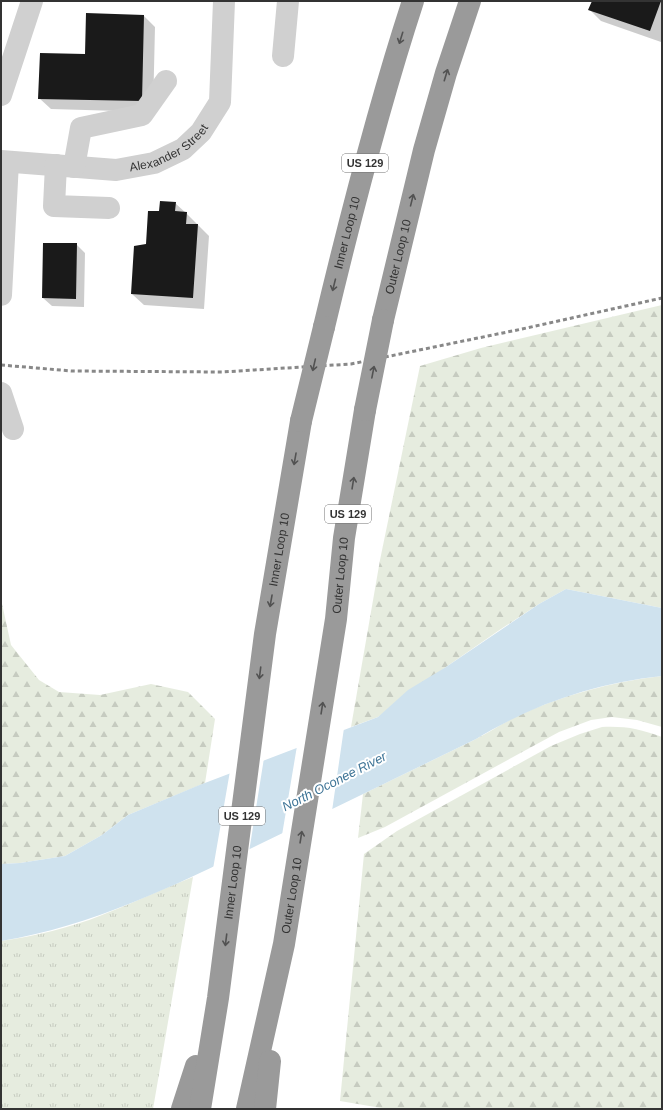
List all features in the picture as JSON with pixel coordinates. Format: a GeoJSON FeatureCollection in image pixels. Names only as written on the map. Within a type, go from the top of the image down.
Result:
{"type":"FeatureCollection","features":[{"type":"Feature","properties":{"kind":"highway","name":"Inner Loop 10"},"geometry":{"type":"LineString","coordinates":[[200,1109],[218,998],[265,634],[301,421],[350,220],[376,124],[413,1]]}},
{"type":"Feature","properties":{"kind":"highway","name":"Outer Loop 10"},"geometry":{"type":"LineString","coordinates":[[247,1109],[284,944],[336,619],[344,538],[365,410],[383,320],[424,150],[446,73],[470,1]]}},
{"type":"Feature","properties":{"kind":"highway"},"geometry":{"type":"LineString","coordinates":[[265,1109],[284,944]]}},
{"type":"Feature","properties":{"kind":"highway"},"geometry":{"type":"LineString","coordinates":[[182,1109],[218,998]]}},
{"type":"Feature","properties":{"kind":"street"},"geometry":{"type":"LineString","coordinates":[[1,95],[32,1]]}},
{"type":"Feature","properties":{"kind":"street","name":"Alexander Street"},"geometry":{"type":"LineString","coordinates":[[5,162],[116,170],[154,163],[183,149],[201,132],[220,102],[224,1]]}},
{"type":"Feature","properties":{"kind":"street"},"geometry":{"type":"LineString","coordinates":[[283,56],[288,1]]}},
{"type":"Feature","properties":{"kind":"street"},"geometry":{"type":"LineString","coordinates":[[109,208],[54,206],[65,166],[81,128],[142,115],[166,81]]}},
{"type":"Feature","properties":{"kind":"street"},"geometry":{"type":"LineString","coordinates":[[1,295],[5,162]]}},
{"type":"Feature","properties":{"kind":"street"},"geometry":{"type":"LineString","coordinates":[[1,393],[13,428]]}},
{"type":"Feature","properties":{"kind":"green space"},"geometry":{"type":"Polygon","coordinates":[[[662,305],[662,608],[566,589],[539,604],[498,631],[378,717],[351,727],[380,560],[420,366],[481,348],[662,305]]]}},
{"type":"Feature","properties":{"kind":"green space"},"geometry":{"type":"Polygon","coordinates":[[[1,599],[11,645],[39,680],[59,692],[100,695],[151,684],[188,692],[215,719],[205,783],[128,815],[102,835],[65,856],[20,863],[1,864],[1,599]]]}},
{"type":"Feature","properties":{"kind":"green space"},"geometry":{"type":"Polygon","coordinates":[[[662,676],[662,727],[637,720],[612,717],[591,720],[559,732],[385,827],[358,838],[363,794],[474,740],[534,708],[588,690],[662,676]]]}},
{"type":"Feature","properties":{"kind":"green space"},"geometry":{"type":"Polygon","coordinates":[[[602,727],[633,729],[662,737],[662,1109],[387,1109],[340,1101],[364,854],[397,831],[551,746],[602,727]]]}},
{"type":"Feature","properties":{"kind":"green space"},"geometry":{"type":"Polygon","coordinates":[[[193,877],[153,1109],[1,1109],[1,941],[27,937],[65,928],[90,920],[193,877]]]}},
{"type":"Feature","properties":{"kind":"water","name":"North Oconee River"},"geometry":{"type":"Polygon","coordinates":[[[566,589],[662,608],[662,676],[637,679],[589,690],[542,706],[520,715],[476,739],[313,819],[165,889],[101,915],[35,934],[1,941],[1,864],[20,863],[65,856],[102,835],[128,815],[197,786],[378,717],[408,690],[446,667],[539,604],[566,589]]]}},
{"type":"Feature","properties":{"kind":"pier"},"geometry":{"type":"Polygon","coordinates":[[[344,728],[332,811],[282,835],[297,746],[344,728]]]}},
{"type":"Feature","properties":{"kind":"pier"},"geometry":{"type":"Polygon","coordinates":[[[264,758],[249,852],[213,869],[230,771],[264,758]]]}},
{"type":"Feature","properties":{"kind":"building"},"geometry":{"type":"Polygon","coordinates":[[[592,1],[661,1],[650,31],[588,10],[592,1]]]}},
{"type":"Feature","properties":{"kind":"building"},"geometry":{"type":"Polygon","coordinates":[[[86,13],[144,15],[142,101],[38,99],[40,53],[85,54],[86,13]]]}},
{"type":"Feature","properties":{"kind":"building"},"geometry":{"type":"Polygon","coordinates":[[[160,201],[176,202],[175,211],[187,212],[186,224],[198,224],[193,298],[131,294],[134,246],[146,244],[148,211],[159,211],[160,201]]]}},
{"type":"Feature","properties":{"kind":"building"},"geometry":{"type":"Polygon","coordinates":[[[43,243],[77,243],[76,299],[42,298],[43,243]]]}},
{"type":"Feature","properties":{"kind":"railway"},"geometry":{"type":"LineString","coordinates":[[1,365],[72,371],[222,372],[351,364],[522,329],[662,298]]}}]}
